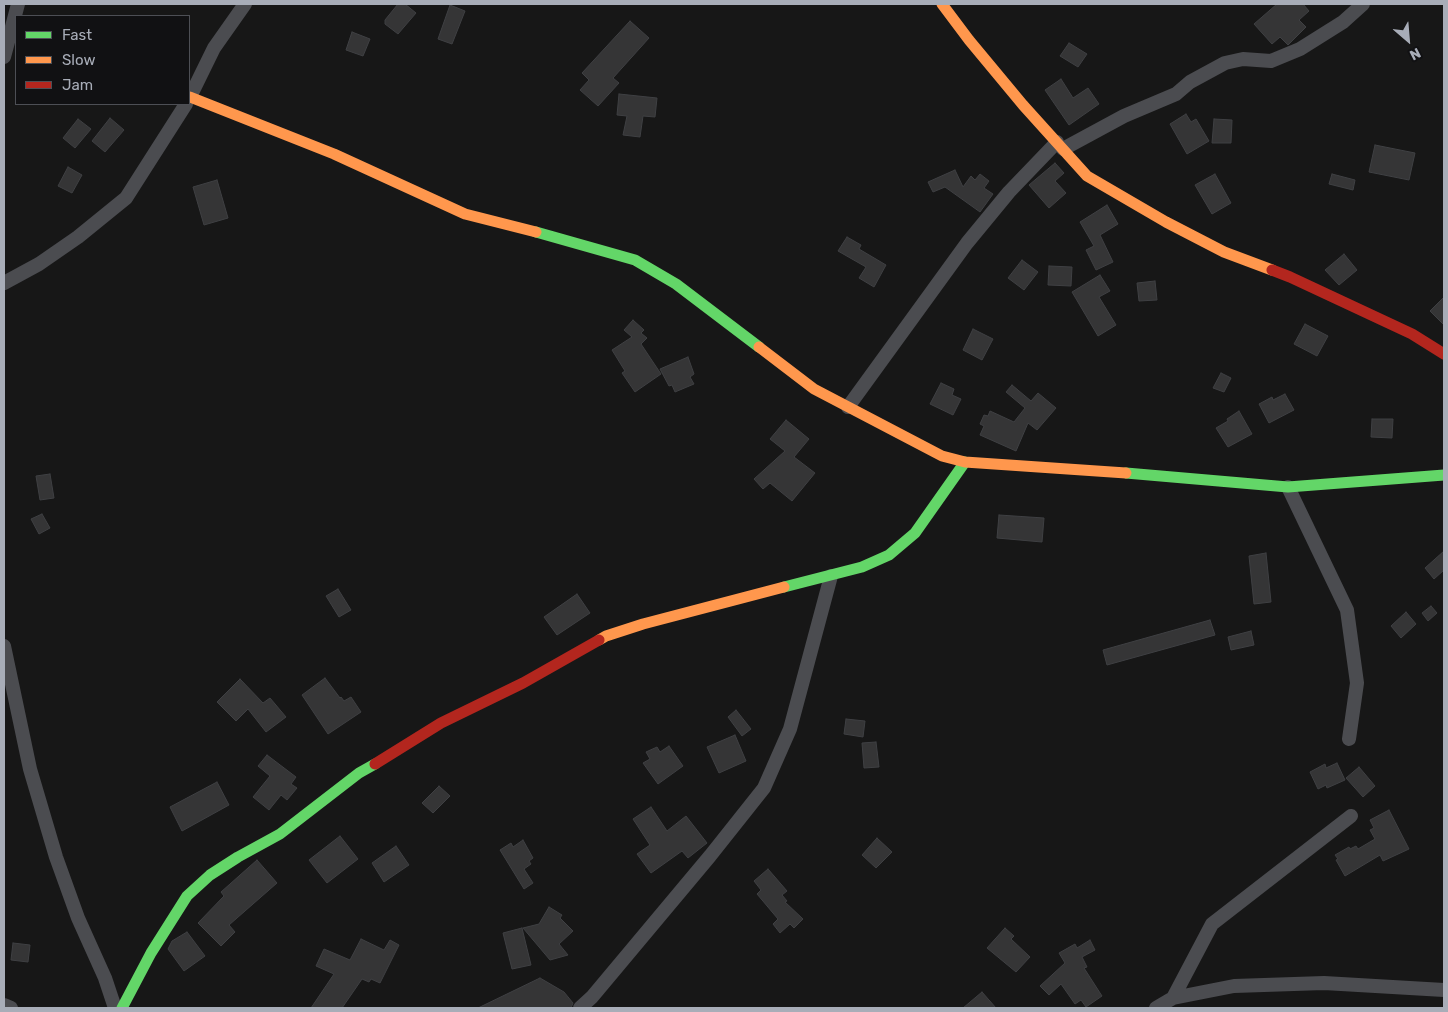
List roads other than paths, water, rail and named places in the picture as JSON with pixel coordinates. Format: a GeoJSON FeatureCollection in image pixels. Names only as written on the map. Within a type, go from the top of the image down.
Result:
{"type":"FeatureCollection","features":[{"type":"Feature","properties":{"kind":"street"},"geometry":{"type":"LineString","coordinates":[[190,96],[214,48],[245,4]]}},
{"type":"Feature","properties":{"kind":"street"},"geometry":{"type":"LineString","coordinates":[[942,4],[969,40],[1087,176],[1166,222],[1224,252],[1290,277],[1412,334],[1444,354]]}},
{"type":"Feature","properties":{"kind":"street"},"geometry":{"type":"LineString","coordinates":[[848,407],[967,243],[1009,192],[1060,146],[1176,94],[1190,82],[1225,63],[1244,59],[1271,62],[1300,49],[1343,22],[1363,4]]}},
{"type":"Feature","properties":{"kind":"street"},"geometry":{"type":"LineString","coordinates":[[4,57],[15,15]]}},
{"type":"Feature","properties":{"kind":"street"},"geometry":{"type":"LineString","coordinates":[[190,101],[334,154],[465,214],[553,236],[635,260],[676,284],[814,389],[942,456],[965,462],[1146,474],[1288,487],[1444,475]]}},
{"type":"Feature","properties":{"kind":"street"},"geometry":{"type":"LineString","coordinates":[[4,283],[39,264],[78,237],[126,198],[185,105]]}},
{"type":"Feature","properties":{"kind":"street"},"geometry":{"type":"LineString","coordinates":[[122,1008],[151,953],[187,896],[210,875],[280,834],[359,773],[441,723],[523,683],[606,636],[732,600],[862,567],[889,555],[915,533],[965,462]]}},
{"type":"Feature","properties":{"kind":"street"},"geometry":{"type":"LineString","coordinates":[[1288,487],[1347,610],[1357,684],[1349,739]]}},
{"type":"Feature","properties":{"kind":"street"},"geometry":{"type":"LineString","coordinates":[[580,1008],[598,990],[764,788],[790,729],[830,576]]}},
{"type":"Feature","properties":{"kind":"street"},"geometry":{"type":"LineString","coordinates":[[4,646],[30,769],[56,858],[78,918],[105,978],[115,1008]]}},
{"type":"Feature","properties":{"kind":"street"},"geometry":{"type":"LineString","coordinates":[[1173,998],[1212,924],[1350,816]]}},
{"type":"Feature","properties":{"kind":"street"},"geometry":{"type":"LineString","coordinates":[[1156,1008],[1173,998],[1234,986],[1324,983],[1444,990]]}},
{"type":"Feature","properties":{"kind":"street"},"geometry":{"type":"LineString","coordinates":[[4,1005],[11,1008]]}}]}
